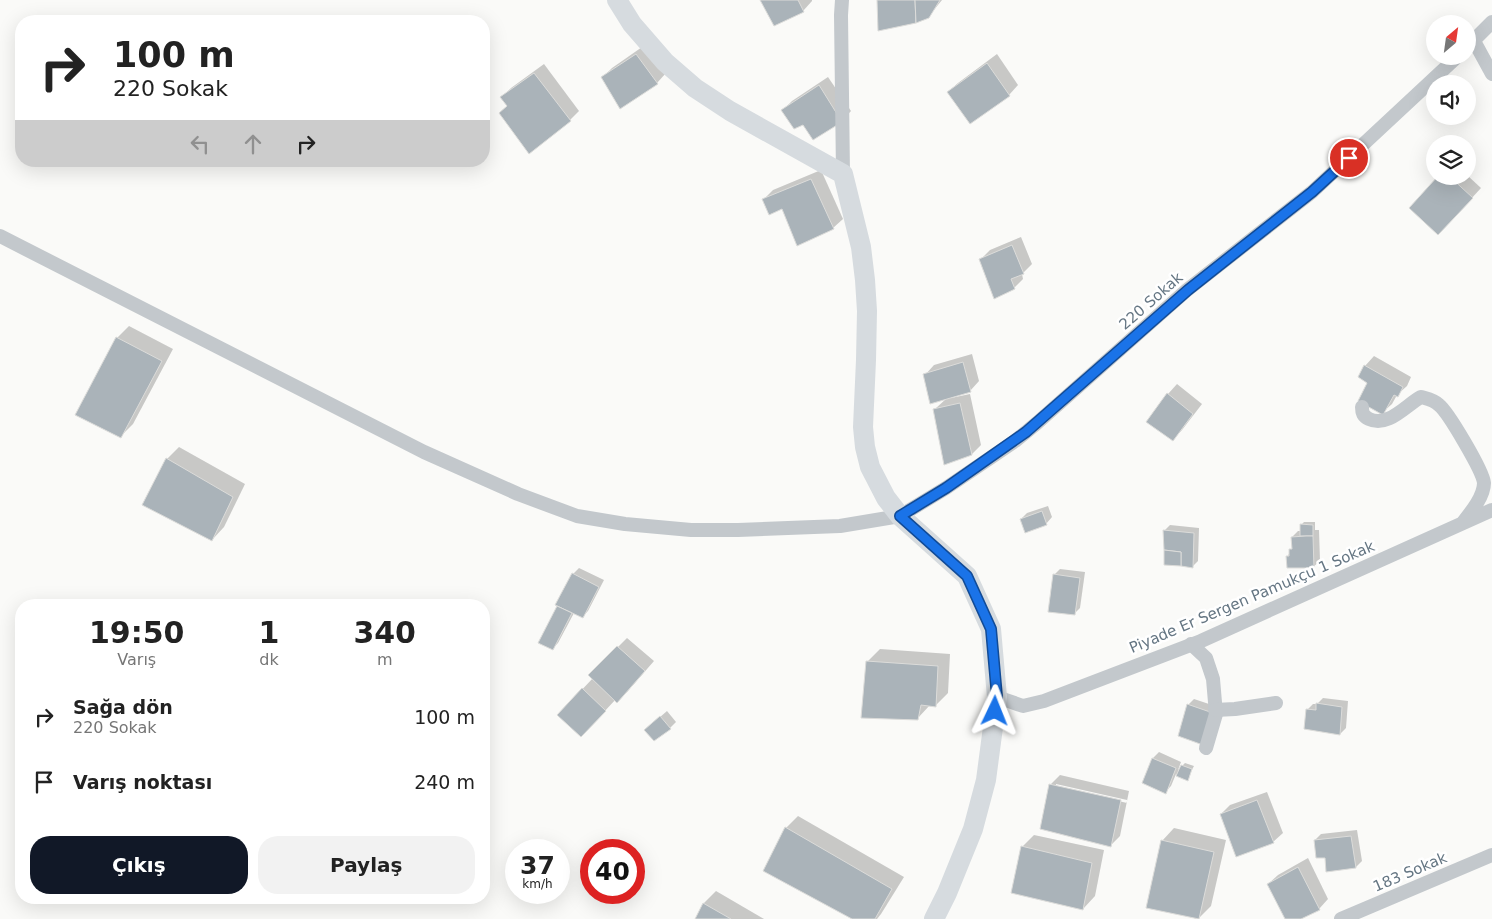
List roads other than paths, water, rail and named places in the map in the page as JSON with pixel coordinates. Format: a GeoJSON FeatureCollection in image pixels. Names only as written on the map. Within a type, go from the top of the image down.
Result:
{"type":"FeatureCollection","features":[{"type":"Feature","properties":{"kind":"street"},"geometry":{"type":"LineString","coordinates":[[617,0],[632,24],[665,62],[695,88],[730,111],[843,174]]}},
{"type":"Feature","properties":{"kind":"street"},"geometry":{"type":"LineString","coordinates":[[842,0],[843,174],[861,248],[867,311],[863,427],[865,447],[870,467],[879,486],[900,516],[967,576],[991,629],[997,697],[986,780],[973,829],[947,894],[934,919]]}},
{"type":"Feature","properties":{"kind":"street"},"geometry":{"type":"LineString","coordinates":[[1476,39],[1492,22]]}},
{"type":"Feature","properties":{"kind":"street"},"geometry":{"type":"LineString","coordinates":[[1476,51],[1492,74]]}},
{"type":"Feature","properties":{"kind":"street","name":"220 Sokak"},"geometry":{"type":"LineString","coordinates":[[900,516],[946,488],[1015,441],[1037,423],[1188,290],[1312,192],[1448,65]]}},
{"type":"Feature","properties":{"kind":"street"},"geometry":{"type":"LineString","coordinates":[[0,236],[424,452],[518,494],[577,516],[625,524],[691,530],[738,530],[840,526],[900,516]]}},
{"type":"Feature","properties":{"kind":"street","name":"Piyade Er Sergen Pamukçu 1 Sokak"},"geometry":{"type":"LineString","coordinates":[[1362,407],[1362,414],[1367,418],[1381,422],[1398,414],[1421,397],[1431,399],[1440,405],[1477,465],[1484,483],[1475,507],[1462,523]]}},
{"type":"Feature","properties":{"kind":"street","name":"Piyade Er Sergen Pamukçu 1 Sokak"},"geometry":{"type":"LineString","coordinates":[[997,697],[1023,706],[1044,701],[1191,644],[1492,510]]}},
{"type":"Feature","properties":{"kind":"street"},"geometry":{"type":"LineString","coordinates":[[1191,644],[1206,658],[1213,679],[1216,714],[1206,748]]}},
{"type":"Feature","properties":{"kind":"street"},"geometry":{"type":"LineString","coordinates":[[1215,710],[1276,703]]}},
{"type":"Feature","properties":{"kind":"street","name":"183 Sokak"},"geometry":{"type":"LineString","coordinates":[[1340,919],[1492,855]]}}]}
